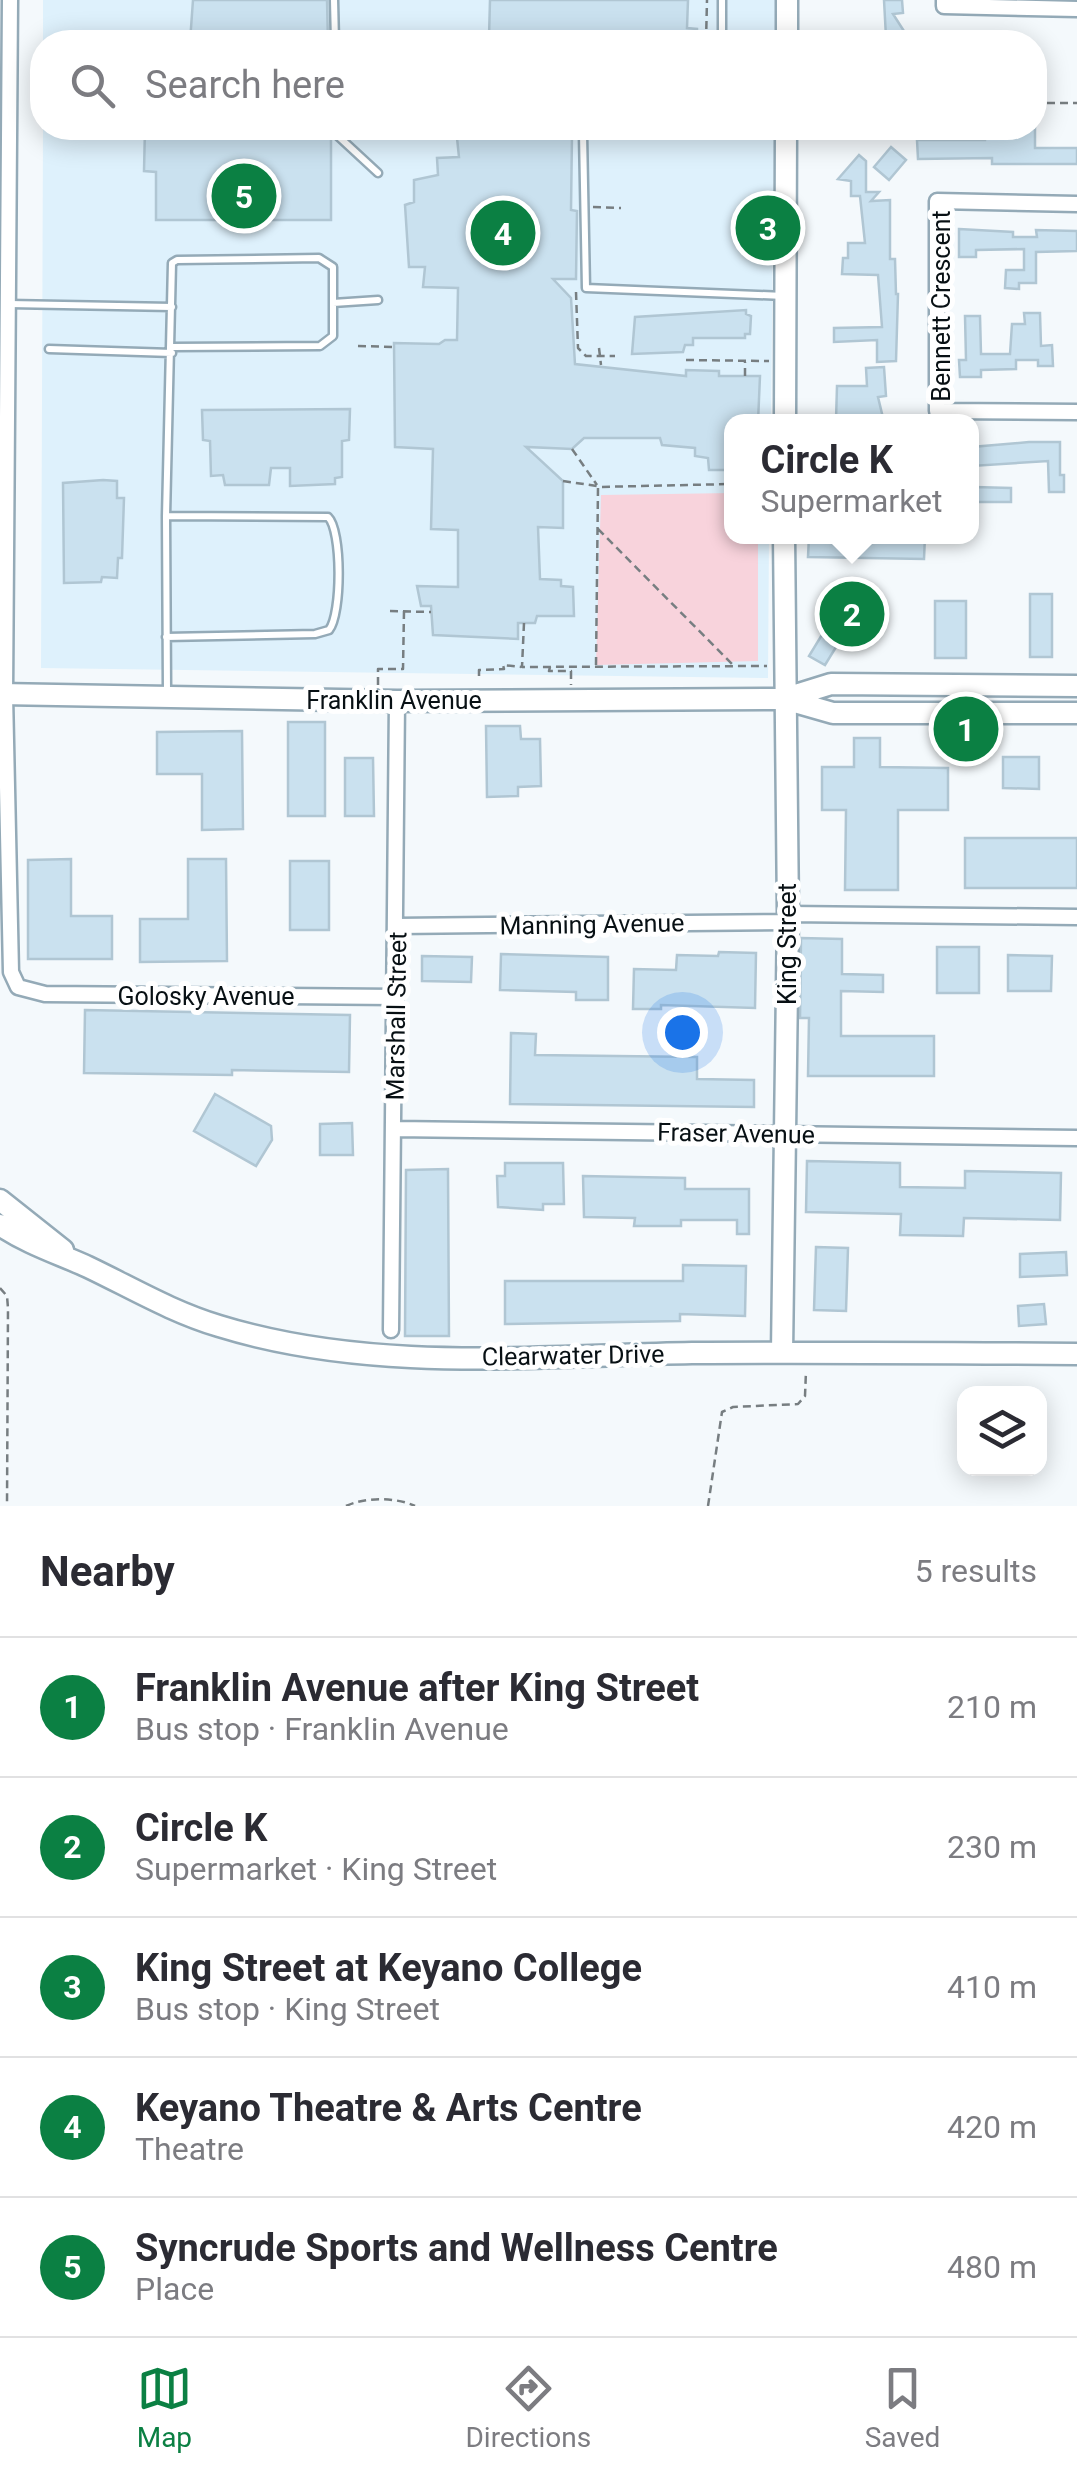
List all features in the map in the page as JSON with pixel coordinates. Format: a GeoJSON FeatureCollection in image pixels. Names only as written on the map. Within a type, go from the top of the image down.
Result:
{"type":"FeatureCollection","features":[{"type":"Feature","properties":{"kind":"main road"},"geometry":{"type":"LineString","coordinates":[[787,0],[787,30]]}},
{"type":"Feature","properties":{"kind":"main road"},"geometry":{"type":"LineString","coordinates":[[785,414],[786,140]]}},
{"type":"Feature","properties":{"kind":"main road","name":"King Street"},"geometry":{"type":"LineString","coordinates":[[782,1352],[788,918],[784,544]]}},
{"type":"Feature","properties":{"kind":"main road","name":"Franklin Avenue"},"geometry":{"type":"LineString","coordinates":[[2,695],[387,701],[784,698],[832,684],[1077,686]]}},
{"type":"Feature","properties":{"kind":"main road","name":"Franklin Avenue"},"geometry":{"type":"LineString","coordinates":[[784,698],[833,713],[1077,712]]}},
{"type":"Feature","properties":{"kind":"main road","name":"Clearwater Drive"},"geometry":{"type":"LineString","coordinates":[[0,1200],[85,1266]]}},
{"type":"Feature","properties":{"kind":"main road","name":"Clearwater Drive"},"geometry":{"type":"LineString","coordinates":[[0,1225],[28,1244],[85,1266],[175,1311],[219,1326],[338,1352],[404,1358],[782,1352],[1077,1354]]}},
{"type":"Feature","properties":{"kind":"street"},"geometry":{"type":"LineString","coordinates":[[2,695],[10,0]]}},
{"type":"Feature","properties":{"kind":"street"},"geometry":{"type":"LineString","coordinates":[[944,0],[944,6],[1077,10]]}},
{"type":"Feature","properties":{"kind":"street","name":"Bennett Crescent"},"geometry":{"type":"LineString","coordinates":[[1077,204],[937,202],[938,410],[1077,412]]}},
{"type":"Feature","properties":{"kind":"street","name":"Golosky Avenue"},"geometry":{"type":"LineString","coordinates":[[2,695],[9,954],[10,972],[18,987],[45,994],[396,997]]}},
{"type":"Feature","properties":{"kind":"street","name":"Marshall Street"},"geometry":{"type":"LineString","coordinates":[[387,701],[397,926],[392,1330]]}},
{"type":"Feature","properties":{"kind":"street","name":"Manning Avenue"},"geometry":{"type":"LineString","coordinates":[[397,926],[1077,917]]}},
{"type":"Feature","properties":{"kind":"street","name":"Fraser Avenue"},"geometry":{"type":"LineString","coordinates":[[395,1129],[1077,1138]]}},
{"type":"Feature","properties":{"kind":"lane"},"geometry":{"type":"LineString","coordinates":[[334,0],[335,30]]}},
{"type":"Feature","properties":{"kind":"lane"},"geometry":{"type":"LineString","coordinates":[[722,0],[722,30]]}},
{"type":"Feature","properties":{"kind":"lane"},"geometry":{"type":"LineString","coordinates":[[342,140],[378,174]]}},
{"type":"Feature","properties":{"kind":"lane"},"geometry":{"type":"LineString","coordinates":[[584,140],[586,288],[786,296]]}},
{"type":"Feature","properties":{"kind":"lane"},"geometry":{"type":"LineString","coordinates":[[49,349],[172,350],[320,346],[333,336],[333,267],[320,258],[177,260],[171,269],[172,350],[166,516],[167,698]]}},
{"type":"Feature","properties":{"kind":"lane"},"geometry":{"type":"LineString","coordinates":[[333,304],[378,300]]}},
{"type":"Feature","properties":{"kind":"lane"},"geometry":{"type":"LineString","coordinates":[[8,304],[172,307]]}},
{"type":"Feature","properties":{"kind":"lane"},"geometry":{"type":"LineString","coordinates":[[166,516],[328,517],[336,530],[338,610],[329,630],[316,634],[166,637]]}},
{"type":"Feature","properties":{"kind":"path"},"geometry":{"type":"LineString","coordinates":[[706,0],[706,30]]}},
{"type":"Feature","properties":{"kind":"path"},"geometry":{"type":"LineString","coordinates":[[1047,103],[1077,103]]}},
{"type":"Feature","properties":{"kind":"path"},"geometry":{"type":"LineString","coordinates":[[584,207],[622,208]]}},
{"type":"Feature","properties":{"kind":"path"},"geometry":{"type":"LineString","coordinates":[[576,285],[578,348],[586,356],[615,356]]}},
{"type":"Feature","properties":{"kind":"path"},"geometry":{"type":"LineString","coordinates":[[358,346],[394,347]]}},
{"type":"Feature","properties":{"kind":"path"},"geometry":{"type":"LineString","coordinates":[[599,348],[601,365]]}},
{"type":"Feature","properties":{"kind":"path"},"geometry":{"type":"LineString","coordinates":[[686,360],[785,361]]}},
{"type":"Feature","properties":{"kind":"path"},"geometry":{"type":"LineString","coordinates":[[745,360],[745,376]]}},
{"type":"Feature","properties":{"kind":"path"},"geometry":{"type":"LineString","coordinates":[[572,450],[598,486],[596,665]]}},
{"type":"Feature","properties":{"kind":"path"},"geometry":{"type":"LineString","coordinates":[[563,481],[598,486],[724,484]]}},
{"type":"Feature","properties":{"kind":"path"},"geometry":{"type":"LineString","coordinates":[[598,529],[734,666]]}},
{"type":"Feature","properties":{"kind":"path"},"geometry":{"type":"LineString","coordinates":[[390,612],[432,612]]}},
{"type":"Feature","properties":{"kind":"path"},"geometry":{"type":"LineString","coordinates":[[387,701],[378,669],[403,669],[404,612]]}},
{"type":"Feature","properties":{"kind":"path"},"geometry":{"type":"LineString","coordinates":[[522,667],[524,622]]}},
{"type":"Feature","properties":{"kind":"path"},"geometry":{"type":"LineString","coordinates":[[479,676],[478,670],[504,669],[503,665],[772,666]]}},
{"type":"Feature","properties":{"kind":"path"},"geometry":{"type":"LineString","coordinates":[[0,1288],[8,1296],[8,1506]]}},
{"type":"Feature","properties":{"kind":"path"},"geometry":{"type":"LineString","coordinates":[[708,1506],[722,1412],[732,1407],[798,1404],[806,1396],[806,1360]]}},
{"type":"Feature","properties":{"kind":"path"},"geometry":{"type":"LineString","coordinates":[[346,1506],[359,1500],[394,1500],[415,1506]]}},
{"type":"Feature","properties":{"kind":"shaded area"},"geometry":{"type":"Polygon","coordinates":[[[43,0],[787,0],[787,30],[43,30],[43,0]]]}},
{"type":"Feature","properties":{"kind":"shaded area"},"geometry":{"type":"Polygon","coordinates":[[[43,140],[774,140],[771,414],[724,414],[724,544],[769,544],[768,678],[41,668],[43,140]]]}},
{"type":"Feature","properties":{"kind":"shaded area"},"geometry":{"type":"Polygon","coordinates":[[[724,493],[724,544],[758,544],[758,661],[596,665],[601,495],[724,493]]]}},
{"type":"Feature","properties":{"kind":"building"},"geometry":{"type":"Polygon","coordinates":[[[193,0],[327,0],[328,30],[191,30],[193,0]]]}},
{"type":"Feature","properties":{"kind":"building"},"geometry":{"type":"Polygon","coordinates":[[[490,0],[688,0],[687,28],[697,29],[697,30],[489,30],[490,0]]]}},
{"type":"Feature","properties":{"kind":"building"},"geometry":{"type":"Polygon","coordinates":[[[884,0],[902,0],[903,13],[893,14],[903,30],[886,30],[884,0]]]}},
{"type":"Feature","properties":{"kind":"building"},"geometry":{"type":"Polygon","coordinates":[[[145,140],[331,140],[331,220],[156,220],[156,172],[144,171],[145,140]]]}},
{"type":"Feature","properties":{"kind":"building"},"geometry":{"type":"Polygon","coordinates":[[[457,140],[572,140],[576,279],[553,279],[571,298],[575,364],[686,376],[686,370],[719,371],[719,376],[760,376],[758,414],[724,414],[724,470],[709,470],[708,458],[695,456],[695,448],[662,445],[660,438],[584,438],[572,449],[526,447],[563,481],[563,528],[538,527],[540,579],[561,580],[561,586],[573,587],[574,616],[537,616],[535,623],[518,623],[518,639],[433,635],[431,606],[421,606],[417,586],[458,587],[458,530],[431,529],[433,449],[395,447],[394,343],[439,344],[457,340],[458,288],[423,287],[425,267],[409,267],[405,205],[414,202],[414,180],[438,175],[437,158],[459,157],[457,140]]]}},
{"type":"Feature","properties":{"kind":"building"},"geometry":{"type":"Polygon","coordinates":[[[917,140],[1035,140],[1035,148],[1077,148],[1077,164],[992,164],[992,158],[918,159],[917,140]]]}},
{"type":"Feature","properties":{"kind":"building"},"geometry":{"type":"Polygon","coordinates":[[[891,147],[906,160],[889,180],[874,167],[891,147]]]}},
{"type":"Feature","properties":{"kind":"building"},"geometry":{"type":"Polygon","coordinates":[[[859,155],[866,161],[866,192],[879,192],[871,201],[890,200],[890,259],[895,259],[898,294],[896,361],[877,362],[877,340],[834,342],[834,328],[882,327],[878,275],[842,274],[848,243],[865,243],[860,196],[851,196],[851,181],[838,179],[859,155]]]}},
{"type":"Feature","properties":{"kind":"building"},"geometry":{"type":"Polygon","coordinates":[[[959,229],[1013,232],[1013,237],[1037,237],[1036,230],[1077,231],[1077,251],[1036,252],[1036,283],[1019,283],[1019,289],[1005,288],[1006,270],[1024,270],[1024,249],[976,250],[976,257],[959,257],[959,229]]]}},
{"type":"Feature","properties":{"kind":"building"},"geometry":{"type":"Polygon","coordinates":[[[746,310],[751,316],[750,334],[745,334],[745,338],[693,338],[693,345],[685,345],[683,352],[632,354],[635,317],[746,310]]]}},
{"type":"Feature","properties":{"kind":"building"},"geometry":{"type":"Polygon","coordinates":[[[1024,313],[1040,313],[1041,346],[1052,345],[1053,366],[1038,366],[1038,360],[1016,360],[1016,369],[981,370],[981,377],[960,377],[959,360],[966,360],[965,316],[980,316],[981,354],[1010,354],[1012,324],[1025,324],[1024,313]]]}},
{"type":"Feature","properties":{"kind":"building"},"geometry":{"type":"Polygon","coordinates":[[[884,367],[886,396],[878,397],[882,414],[836,414],[837,386],[867,386],[866,368],[884,367]]]}},
{"type":"Feature","properties":{"kind":"building"},"geometry":{"type":"Polygon","coordinates":[[[350,409],[349,440],[342,441],[342,477],[335,478],[335,484],[290,486],[290,468],[271,468],[269,485],[225,485],[223,475],[211,476],[210,441],[203,440],[202,410],[350,409]]]}},
{"type":"Feature","properties":{"kind":"building"},"geometry":{"type":"Polygon","coordinates":[[[1060,442],[1064,492],[1049,492],[1048,461],[979,466],[979,446],[1060,442]]]}},
{"type":"Feature","properties":{"kind":"building"},"geometry":{"type":"Polygon","coordinates":[[[117,481],[117,498],[124,498],[122,558],[118,558],[117,578],[64,583],[63,483],[117,481]]]}},
{"type":"Feature","properties":{"kind":"building"},"geometry":{"type":"Polygon","coordinates":[[[979,487],[1011,488],[1011,502],[979,502],[979,487]]]}},
{"type":"Feature","properties":{"kind":"building"},"geometry":{"type":"Polygon","coordinates":[[[809,544],[925,544],[924,559],[808,557],[809,544]]]}},
{"type":"Feature","properties":{"kind":"building"},"geometry":{"type":"Polygon","coordinates":[[[1030,594],[1052,594],[1052,657],[1030,657],[1030,594]]]}},
{"type":"Feature","properties":{"kind":"building"},"geometry":{"type":"Polygon","coordinates":[[[935,601],[966,601],[966,658],[935,658],[935,601]]]}},
{"type":"Feature","properties":{"kind":"building"},"geometry":{"type":"Polygon","coordinates":[[[831,604],[874,604],[874,634],[844,634],[825,665],[809,656],[831,620],[831,604]]]}},
{"type":"Feature","properties":{"kind":"building"},"geometry":{"type":"Polygon","coordinates":[[[288,722],[325,722],[325,816],[288,816],[288,722]]]}},
{"type":"Feature","properties":{"kind":"building"},"geometry":{"type":"Polygon","coordinates":[[[486,726],[520,726],[521,739],[540,739],[541,786],[518,787],[518,796],[487,797],[486,726]]]}},
{"type":"Feature","properties":{"kind":"building"},"geometry":{"type":"Polygon","coordinates":[[[242,731],[243,829],[202,830],[202,774],[157,774],[157,732],[242,731]]]}},
{"type":"Feature","properties":{"kind":"building"},"geometry":{"type":"Polygon","coordinates":[[[854,738],[880,738],[880,767],[948,768],[948,810],[898,810],[898,890],[845,890],[846,810],[822,810],[822,767],[854,767],[854,738]]]}},
{"type":"Feature","properties":{"kind":"building"},"geometry":{"type":"Polygon","coordinates":[[[1003,757],[1039,757],[1039,789],[1003,788],[1003,757]]]}},
{"type":"Feature","properties":{"kind":"building"},"geometry":{"type":"Polygon","coordinates":[[[345,758],[373,758],[374,816],[345,816],[345,758]]]}},
{"type":"Feature","properties":{"kind":"building"},"geometry":{"type":"Polygon","coordinates":[[[965,838],[1077,838],[1077,888],[965,888],[965,838]]]}},
{"type":"Feature","properties":{"kind":"building"},"geometry":{"type":"Polygon","coordinates":[[[71,859],[71,916],[112,916],[112,959],[28,959],[28,860],[71,859]]]}},
{"type":"Feature","properties":{"kind":"building"},"geometry":{"type":"Polygon","coordinates":[[[188,859],[226,859],[227,961],[140,962],[140,919],[188,919],[188,859]]]}},
{"type":"Feature","properties":{"kind":"building"},"geometry":{"type":"Polygon","coordinates":[[[290,861],[329,861],[329,930],[290,930],[290,861]]]}},
{"type":"Feature","properties":{"kind":"building"},"geometry":{"type":"Polygon","coordinates":[[[801,938],[842,939],[842,974],[883,975],[883,992],[841,991],[841,1036],[934,1036],[934,1076],[808,1076],[809,1018],[800,1018],[801,938]]]}},
{"type":"Feature","properties":{"kind":"building"},"geometry":{"type":"Polygon","coordinates":[[[937,947],[979,947],[979,993],[937,993],[937,947]]]}},
{"type":"Feature","properties":{"kind":"building"},"geometry":{"type":"Polygon","coordinates":[[[719,952],[756,953],[755,1008],[661,1005],[661,1009],[633,1009],[634,969],[676,970],[677,955],[718,956],[719,952]]]}},
{"type":"Feature","properties":{"kind":"building"},"geometry":{"type":"Polygon","coordinates":[[[501,954],[608,957],[608,1000],[576,1000],[576,992],[500,990],[501,954]]]}},
{"type":"Feature","properties":{"kind":"building"},"geometry":{"type":"Polygon","coordinates":[[[1008,955],[1052,956],[1051,991],[1008,991],[1008,955]]]}},
{"type":"Feature","properties":{"kind":"building"},"geometry":{"type":"Polygon","coordinates":[[[422,956],[472,957],[471,982],[422,981],[422,956]]]}},
{"type":"Feature","properties":{"kind":"building"},"geometry":{"type":"Polygon","coordinates":[[[85,1010],[350,1015],[349,1072],[84,1073],[85,1010]]]}},
{"type":"Feature","properties":{"kind":"building"},"geometry":{"type":"Polygon","coordinates":[[[511,1033],[536,1034],[535,1055],[697,1057],[697,1079],[754,1080],[754,1107],[510,1104],[511,1033]]]}},
{"type":"Feature","properties":{"kind":"building"},"geometry":{"type":"Polygon","coordinates":[[[215,1094],[271,1126],[272,1140],[256,1166],[194,1131],[215,1094]]]}},
{"type":"Feature","properties":{"kind":"building"},"geometry":{"type":"Polygon","coordinates":[[[352,1123],[353,1155],[320,1155],[320,1124],[352,1123]]]}},
{"type":"Feature","properties":{"kind":"building"},"geometry":{"type":"Polygon","coordinates":[[[807,1161],[900,1163],[900,1187],[965,1188],[965,1171],[1061,1173],[1060,1220],[964,1218],[963,1236],[900,1235],[901,1214],[806,1212],[807,1161]]]}},
{"type":"Feature","properties":{"kind":"building"},"geometry":{"type":"Polygon","coordinates":[[[505,1163],[563,1163],[564,1204],[543,1204],[543,1210],[498,1207],[497,1176],[505,1176],[505,1163]]]}},
{"type":"Feature","properties":{"kind":"building"},"geometry":{"type":"Polygon","coordinates":[[[448,1169],[449,1336],[405,1336],[406,1170],[448,1169]]]}},
{"type":"Feature","properties":{"kind":"building"},"geometry":{"type":"Polygon","coordinates":[[[583,1176],[685,1178],[685,1189],[749,1189],[749,1234],[737,1234],[737,1220],[681,1220],[681,1226],[634,1226],[635,1218],[584,1217],[583,1176]]]}},
{"type":"Feature","properties":{"kind":"building"},"geometry":{"type":"Polygon","coordinates":[[[816,1247],[848,1248],[846,1311],[814,1310],[816,1247]]]}},
{"type":"Feature","properties":{"kind":"building"},"geometry":{"type":"Polygon","coordinates":[[[1066,1252],[1067,1275],[1020,1277],[1020,1254],[1066,1252]]]}},
{"type":"Feature","properties":{"kind":"building"},"geometry":{"type":"Polygon","coordinates":[[[683,1265],[746,1266],[745,1316],[680,1314],[680,1321],[505,1324],[505,1281],[683,1281],[683,1265]]]}},
{"type":"Feature","properties":{"kind":"building"},"geometry":{"type":"Polygon","coordinates":[[[1044,1304],[1046,1324],[1019,1326],[1018,1306],[1044,1304]]]}},
{"type":"Feature","properties":{"kind":"place","name":"Syncrude Sports and Wellness Centre"},"geometry":{"type":"Point","coordinates":[244,196]}},
{"type":"Feature","properties":{"kind":"place","name":"King Street at Keyano College"},"geometry":{"type":"Point","coordinates":[768,228]}},
{"type":"Feature","properties":{"kind":"place","name":"Keyano Theatre & Arts Centre"},"geometry":{"type":"Point","coordinates":[503,233]}},
{"type":"Feature","properties":{"kind":"place","name":"Circle K"},"geometry":{"type":"Point","coordinates":[852,614]}},
{"type":"Feature","properties":{"kind":"place","name":"Franklin Avenue after King Street"},"geometry":{"type":"Point","coordinates":[966,729]}}]}
